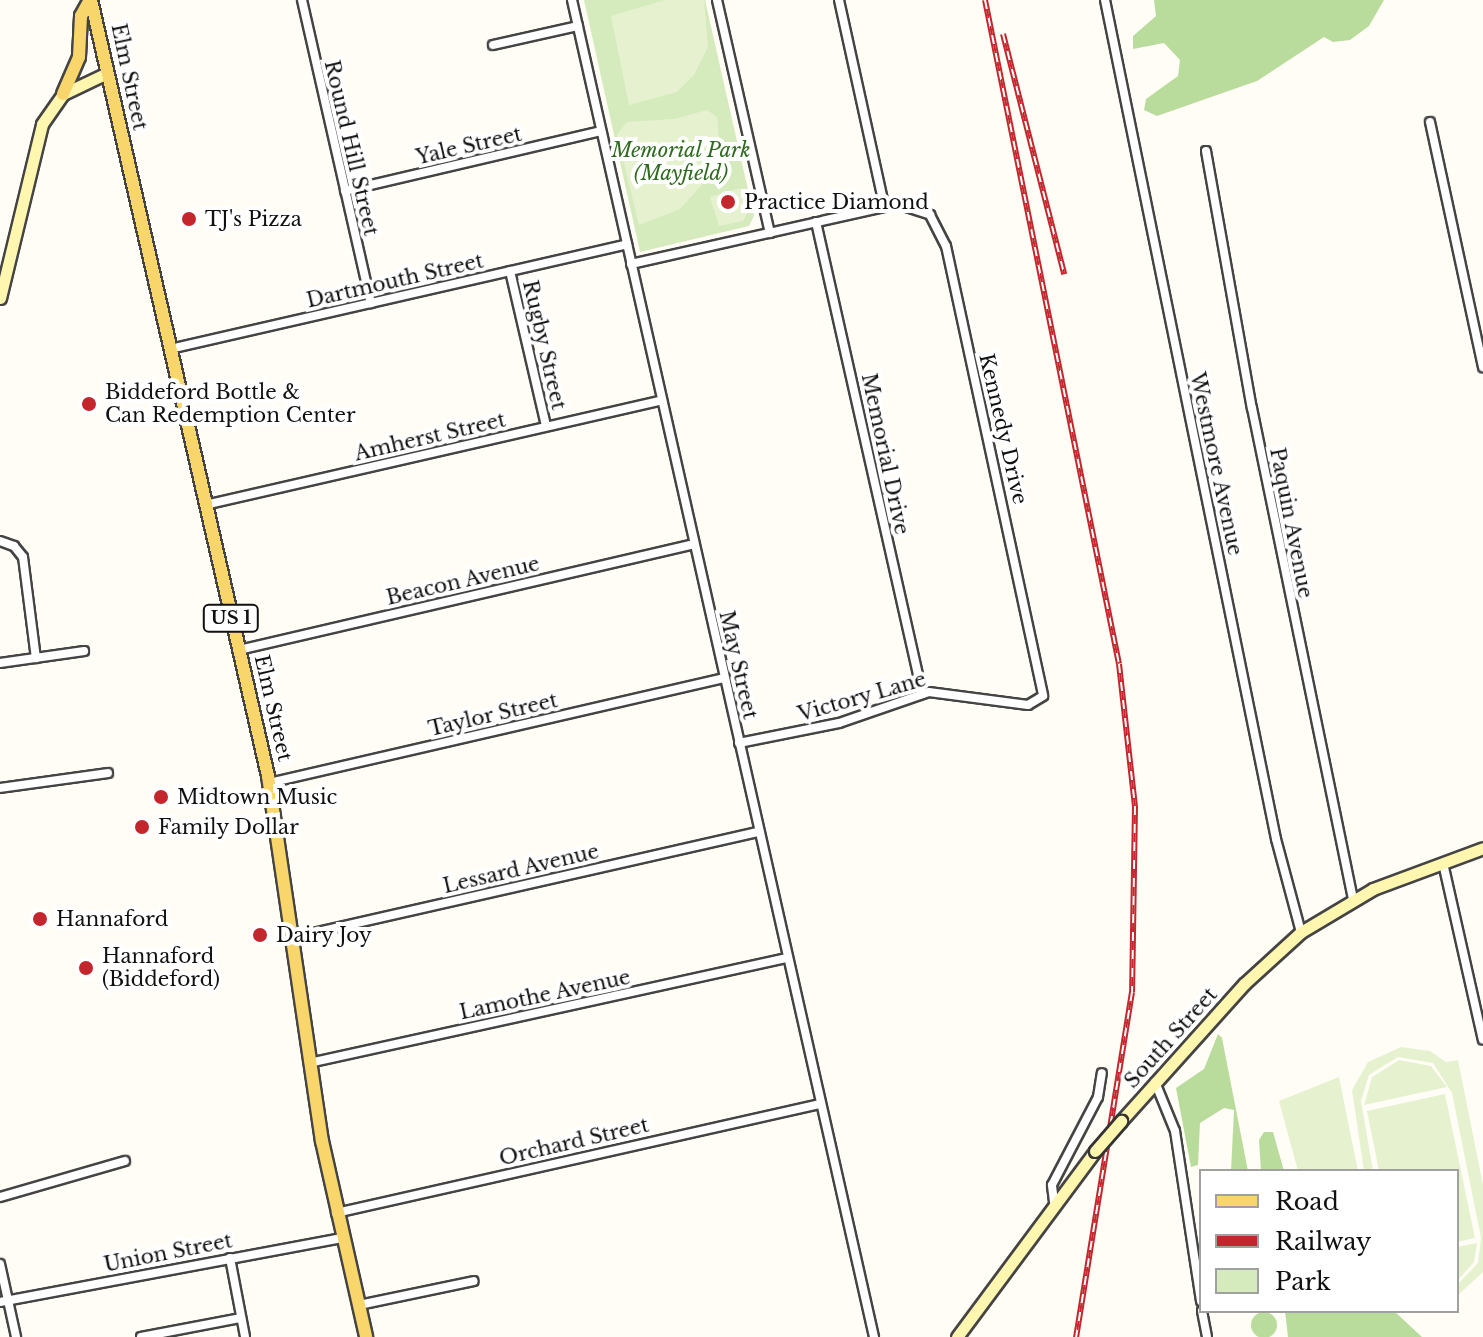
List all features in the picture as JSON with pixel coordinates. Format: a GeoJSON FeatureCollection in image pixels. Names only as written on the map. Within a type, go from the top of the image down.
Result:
{"type":"FeatureCollection","features":[{"type":"Feature","properties":{"kind":"main road","name":"Elm Street"},"geometry":{"type":"LineString","coordinates":[[91,0],[269,783],[309,1063],[336,1213],[366,1337]]}},
{"type":"Feature","properties":{"kind":"main road"},"geometry":{"type":"LineString","coordinates":[[63,94],[79,57],[81,16],[91,0]]}},
{"type":"Feature","properties":{"kind":"street","name":"Round Hill Street"},"geometry":{"type":"LineString","coordinates":[[302,0],[371,303]]}},
{"type":"Feature","properties":{"kind":"street","name":"May Street"},"geometry":{"type":"LineString","coordinates":[[572,0],[874,1337]]}},
{"type":"Feature","properties":{"kind":"street"},"geometry":{"type":"LineString","coordinates":[[717,0],[770,233]]}},
{"type":"Feature","properties":{"kind":"street"},"geometry":{"type":"LineString","coordinates":[[631,264],[816,222],[882,201],[839,0]]}},
{"type":"Feature","properties":{"kind":"street","name":"Westmore Avenue"},"geometry":{"type":"LineString","coordinates":[[1105,0],[1276,839],[1301,932]]}},
{"type":"Feature","properties":{"kind":"street"},"geometry":{"type":"LineString","coordinates":[[493,45],[578,26]]}},
{"type":"Feature","properties":{"kind":"street"},"geometry":{"type":"LineString","coordinates":[[0,298],[3,269],[36,139],[63,94],[107,73]]}},
{"type":"Feature","properties":{"kind":"street"},"geometry":{"type":"LineString","coordinates":[[1430,122],[1483,367]]}},
{"type":"Feature","properties":{"kind":"street","name":"Yale Street"},"geometry":{"type":"LineString","coordinates":[[345,191],[601,131]]}},
{"type":"Feature","properties":{"kind":"street","name":"Paquin Avenue"},"geometry":{"type":"LineString","coordinates":[[1206,151],[1252,408],[1353,899]]}},
{"type":"Feature","properties":{"kind":"street","name":"Kennedy Drive"},"geometry":{"type":"LineString","coordinates":[[882,201],[922,209],[943,236],[1040,668],[1041,701]]}},
{"type":"Feature","properties":{"kind":"street","name":"Memorial Drive"},"geometry":{"type":"LineString","coordinates":[[816,222],[922,694]]}},
{"type":"Feature","properties":{"kind":"street","name":"Dartmouth Street"},"geometry":{"type":"LineString","coordinates":[[170,349],[627,244]]}},
{"type":"Feature","properties":{"kind":"street","name":"Rugby Street"},"geometry":{"type":"LineString","coordinates":[[510,271],[546,426]]}},
{"type":"Feature","properties":{"kind":"street","name":"Amherst Street"},"geometry":{"type":"LineString","coordinates":[[205,505],[662,400]]}},
{"type":"Feature","properties":{"kind":"street"},"geometry":{"type":"LineString","coordinates":[[0,541],[14,546],[23,557],[36,658]]}},
{"type":"Feature","properties":{"kind":"street","name":"Beacon Avenue"},"geometry":{"type":"LineString","coordinates":[[239,650],[694,544]]}},
{"type":"Feature","properties":{"kind":"street"},"geometry":{"type":"LineString","coordinates":[[0,663],[84,651]]}},
{"type":"Feature","properties":{"kind":"street","name":"Taylor Street"},"geometry":{"type":"LineString","coordinates":[[269,783],[724,678]]}},
{"type":"Feature","properties":{"kind":"street","name":"Victory Lane"},"geometry":{"type":"LineString","coordinates":[[739,743],[839,723],[922,694],[1028,705],[1041,701]]}},
{"type":"Feature","properties":{"kind":"street"},"geometry":{"type":"LineString","coordinates":[[0,788],[108,773]]}},
{"type":"Feature","properties":{"kind":"street","name":"Lessard Avenue"},"geometry":{"type":"LineString","coordinates":[[291,938],[758,832]]}},
{"type":"Feature","properties":{"kind":"street","name":"South Street"},"geometry":{"type":"LineString","coordinates":[[957,1337],[1054,1202],[1095,1151],[1226,1003],[1301,932],[1353,899],[1483,848]]}},
{"type":"Feature","properties":{"kind":"street"},"geometry":{"type":"LineString","coordinates":[[1443,863],[1483,1040]]}},
{"type":"Feature","properties":{"kind":"street","name":"Lamothe Avenue"},"geometry":{"type":"LineString","coordinates":[[309,1063],[787,958]]}},
{"type":"Feature","properties":{"kind":"street"},"geometry":{"type":"LineString","coordinates":[[1054,1202],[1052,1185],[1098,1097],[1102,1073]]}},
{"type":"Feature","properties":{"kind":"street"},"geometry":{"type":"LineString","coordinates":[[1155,1082],[1175,1131],[1199,1288]]}},
{"type":"Feature","properties":{"kind":"street","name":"Orchard Street"},"geometry":{"type":"LineString","coordinates":[[336,1213],[820,1104]]}},
{"type":"Feature","properties":{"kind":"street"},"geometry":{"type":"LineString","coordinates":[[0,1197],[125,1161]]}},
{"type":"Feature","properties":{"kind":"street","name":"Union Street"},"geometry":{"type":"LineString","coordinates":[[4,1301],[342,1238]]}},
{"type":"Feature","properties":{"kind":"street"},"geometry":{"type":"LineString","coordinates":[[230,1258],[245,1337]]}},
{"type":"Feature","properties":{"kind":"street"},"geometry":{"type":"LineString","coordinates":[[0,1264],[4,1301],[16,1337]]}},
{"type":"Feature","properties":{"kind":"street"},"geometry":{"type":"LineString","coordinates":[[359,1305],[474,1281]]}},
{"type":"Feature","properties":{"kind":"street"},"geometry":{"type":"LineString","coordinates":[[1202,1313],[1207,1337]]}},
{"type":"Feature","properties":{"kind":"street"},"geometry":{"type":"LineString","coordinates":[[141,1337],[241,1318]]}},
{"type":"Feature","properties":{"kind":"green space","name":"Memorial Park (Mayfield)"},"geometry":{"type":"Polygon","coordinates":[[[584,0],[705,0],[754,216],[749,226],[640,252],[584,0]]]}},
{"type":"Feature","properties":{"kind":"green space"},"geometry":{"type":"Polygon","coordinates":[[[665,0],[704,0],[708,47],[694,75],[677,92],[629,105],[611,16],[665,0]]]}},
{"type":"Feature","properties":{"kind":"green space"},"geometry":{"type":"Polygon","coordinates":[[[1154,0],[1384,0],[1369,26],[1350,40],[1333,42],[1324,37],[1257,81],[1157,116],[1144,110],[1146,99],[1178,76],[1180,60],[1164,43],[1133,49],[1133,36],[1156,16],[1154,0]]]}},
{"type":"Feature","properties":{"kind":"green space"},"geometry":{"type":"Polygon","coordinates":[[[707,110],[717,117],[719,138],[707,179],[680,209],[639,225],[617,135],[627,122],[674,119],[707,110]]]}},
{"type":"Feature","properties":{"kind":"green space","name":"Practice Diamond"},"geometry":{"type":"Polygon","coordinates":[[[740,188],[748,212],[743,221],[719,226],[710,197],[740,188]]]}},
{"type":"Feature","properties":{"kind":"green space"},"geometry":{"type":"Polygon","coordinates":[[[1218,1034],[1222,1038],[1248,1169],[1231,1169],[1234,1110],[1224,1108],[1200,1123],[1198,1165],[1191,1167],[1176,1088],[1204,1069],[1218,1034]]]}},
{"type":"Feature","properties":{"kind":"green space"},"geometry":{"type":"Polygon","coordinates":[[[1401,1047],[1430,1051],[1446,1062],[1458,1060],[1483,1185],[1483,1272],[1459,1294],[1459,1283],[1478,1263],[1481,1238],[1452,1093],[1433,1063],[1398,1057],[1369,1075],[1361,1101],[1373,1169],[1364,1169],[1352,1090],[1368,1062],[1401,1047]]]}},
{"type":"Feature","properties":{"kind":"green space"},"geometry":{"type":"Polygon","coordinates":[[[1399,1060],[1431,1066],[1447,1087],[1364,1105],[1372,1077],[1399,1060]]]}},
{"type":"Feature","properties":{"kind":"green space"},"geometry":{"type":"Polygon","coordinates":[[[1339,1077],[1358,1169],[1297,1169],[1279,1101],[1339,1077]]]}},
{"type":"Feature","properties":{"kind":"green space"},"geometry":{"type":"Polygon","coordinates":[[[1445,1094],[1475,1238],[1459,1242],[1459,1169],[1379,1169],[1367,1111],[1445,1094]]]}},
{"type":"Feature","properties":{"kind":"green space"},"geometry":{"type":"Polygon","coordinates":[[[1264,1132],[1273,1132],[1283,1169],[1261,1169],[1259,1140],[1264,1132]]]}},
{"type":"Feature","properties":{"kind":"green space"},"geometry":{"type":"Polygon","coordinates":[[[1477,1243],[1474,1262],[1459,1279],[1459,1247],[1477,1243]]]}},
{"type":"Feature","properties":{"kind":"green space"},"geometry":{"type":"Polygon","coordinates":[[[1259,1313],[1269,1313],[1276,1320],[1276,1330],[1269,1337],[1259,1337],[1252,1330],[1252,1320],[1259,1313]]]}},
{"type":"Feature","properties":{"kind":"green space"},"geometry":{"type":"Polygon","coordinates":[[[1285,1313],[1396,1313],[1422,1337],[1288,1337],[1285,1313]]]}},
{"type":"Feature","properties":{"kind":"railway"},"geometry":{"type":"LineString","coordinates":[[985,0],[1119,664],[1135,806],[1132,992],[1076,1337]]}},
{"type":"Feature","properties":{"kind":"railway"},"geometry":{"type":"LineString","coordinates":[[1003,34],[1064,274]]}},
{"type":"Feature","properties":{"kind":"place","name":"Practice Diamond"},"geometry":{"type":"Point","coordinates":[728,202]}},
{"type":"Feature","properties":{"kind":"place","name":"TJ's Pizza"},"geometry":{"type":"Point","coordinates":[189,219]}},
{"type":"Feature","properties":{"kind":"place","name":"Biddeford Bottle & Can Redemption Center"},"geometry":{"type":"Point","coordinates":[89,404]}},
{"type":"Feature","properties":{"kind":"place","name":"Midtown Music"},"geometry":{"type":"Point","coordinates":[161,797]}},
{"type":"Feature","properties":{"kind":"place","name":"Family Dollar"},"geometry":{"type":"Point","coordinates":[142,827]}},
{"type":"Feature","properties":{"kind":"place","name":"Hannaford"},"geometry":{"type":"Point","coordinates":[40,919]}},
{"type":"Feature","properties":{"kind":"place","name":"Dairy Joy"},"geometry":{"type":"Point","coordinates":[260,935]}},
{"type":"Feature","properties":{"kind":"place","name":"Hannaford (Biddeford)"},"geometry":{"type":"Point","coordinates":[86,968]}}]}
